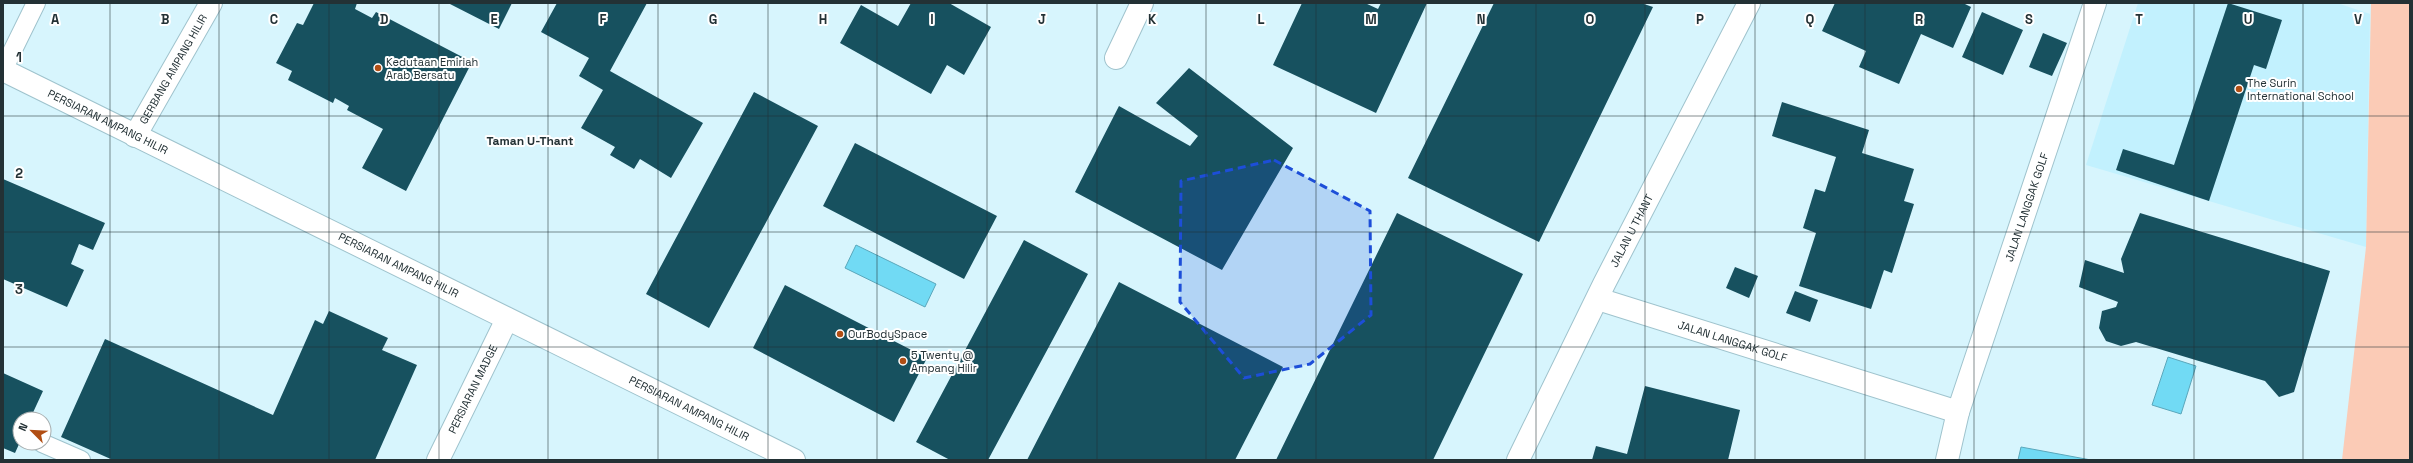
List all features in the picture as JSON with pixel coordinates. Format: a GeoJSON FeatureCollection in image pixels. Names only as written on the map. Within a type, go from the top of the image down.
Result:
{"type":"FeatureCollection","features":[{"type":"Feature","properties":{"kind":"street","name":"GERBANG AMPANG HILIR"},"geometry":{"type":"LineString","coordinates":[[135,136],[211,3]]}},
{"type":"Feature","properties":{"kind":"street"},"geometry":{"type":"LineString","coordinates":[[1116,58],[1142,3]]}},
{"type":"Feature","properties":{"kind":"street","name":"JALAN U THANT"},"geometry":{"type":"LineString","coordinates":[[1518,460],[1598,299],[1749,3]]}},
{"type":"Feature","properties":{"kind":"street","name":"JALAN LANGGAK GOLF"},"geometry":{"type":"LineString","coordinates":[[1947,460],[1958,412],[2095,3]]}},
{"type":"Feature","properties":{"kind":"street","name":"PERSIARAN AMPANG HILIR"},"geometry":{"type":"LineString","coordinates":[[3,70],[794,460]]}},
{"type":"Feature","properties":{"kind":"street","name":"JALAN LANGGAK GOLF"},"geometry":{"type":"LineString","coordinates":[[1598,299],[1958,412]]}},
{"type":"Feature","properties":{"kind":"street","name":"PERSIARAN MADGE"},"geometry":{"type":"LineString","coordinates":[[438,460],[507,319]]}},
{"type":"Feature","properties":{"kind":"lane"},"geometry":{"type":"LineString","coordinates":[[3,70],[36,3]]}},
{"type":"Feature","properties":{"kind":"lane"},"geometry":{"type":"LineString","coordinates":[[52,447],[81,460]]}},
{"type":"Feature","properties":{"kind":"highlighted area"},"geometry":{"type":"Polygon","coordinates":[[[1274,160],[1370,211],[1371,315],[1310,364],[1244,378],[1180,302],[1181,181],[1274,160]]]}},
{"type":"Feature","properties":{"kind":"shaded area","name":"The Surin International School"},"geometry":{"type":"Polygon","coordinates":[[[2138,3],[2337,3],[2370,14],[2366,247],[2086,165],[2138,3]]]}},
{"type":"Feature","properties":{"kind":"shaded area"},"geometry":{"type":"Polygon","coordinates":[[[2371,3],[2410,3],[2410,460],[2342,460],[2366,247],[2371,3]]]}},
{"type":"Feature","properties":{"kind":"water"},"geometry":{"type":"Polygon","coordinates":[[[856,245],[936,284],[925,307],[845,268],[856,245]]]}},
{"type":"Feature","properties":{"kind":"water"},"geometry":{"type":"Polygon","coordinates":[[[2168,357],[2196,366],[2181,414],[2152,405],[2168,357]]]}},
{"type":"Feature","properties":{"kind":"water"},"geometry":{"type":"Polygon","coordinates":[[[2021,447],[2091,460],[2018,460],[2021,447]]]}},
{"type":"Feature","properties":{"kind":"building"},"geometry":{"type":"Polygon","coordinates":[[[314,3],[357,3],[355,9],[372,18],[376,12],[472,62],[406,191],[362,168],[383,129],[347,110],[349,106],[335,98],[333,103],[288,80],[292,71],[276,63],[297,23],[303,25],[314,3]]]}},
{"type":"Feature","properties":{"kind":"building"},"geometry":{"type":"Polygon","coordinates":[[[448,3],[512,3],[499,29],[448,3]]]}},
{"type":"Feature","properties":{"kind":"building"},"geometry":{"type":"Polygon","coordinates":[[[557,3],[647,3],[610,71],[703,123],[671,178],[640,159],[634,169],[610,155],[615,147],[581,128],[603,90],[579,76],[589,58],[541,32],[557,3]]]}},
{"type":"Feature","properties":{"kind":"building"},"geometry":{"type":"Polygon","coordinates":[[[911,3],[949,3],[991,27],[964,75],[947,65],[931,94],[840,43],[861,5],[898,26],[911,3]]]}},
{"type":"Feature","properties":{"kind":"building"},"geometry":{"type":"Polygon","coordinates":[[[1302,3],[1365,3],[1378,9],[1381,3],[1427,3],[1376,113],[1273,65],[1302,3]]]}},
{"type":"Feature","properties":{"kind":"building"},"geometry":{"type":"Polygon","coordinates":[[[1494,3],[1641,3],[1653,7],[1539,242],[1408,178],[1494,3]]]}},
{"type":"Feature","properties":{"kind":"building"},"geometry":{"type":"Polygon","coordinates":[[[1835,3],[1963,3],[1971,7],[1953,48],[1921,34],[1899,84],[1859,67],[1866,51],[1822,31],[1835,3]]]}},
{"type":"Feature","properties":{"kind":"building"},"geometry":{"type":"Polygon","coordinates":[[[2228,3],[2282,20],[2266,69],[2254,65],[2209,201],[2116,170],[2123,149],[2174,165],[2228,3]]]}},
{"type":"Feature","properties":{"kind":"building"},"geometry":{"type":"Polygon","coordinates":[[[1982,12],[2023,30],[2003,75],[1962,57],[1982,12]]]}},
{"type":"Feature","properties":{"kind":"building"},"geometry":{"type":"Polygon","coordinates":[[[2043,33],[2067,43],[2052,76],[2029,67],[2043,33]]]}},
{"type":"Feature","properties":{"kind":"building"},"geometry":{"type":"Polygon","coordinates":[[[1189,68],[1293,148],[1222,270],[1075,192],[1119,106],[1190,146],[1198,136],[1156,103],[1189,68]]]}},
{"type":"Feature","properties":{"kind":"building"},"geometry":{"type":"Polygon","coordinates":[[[754,92],[818,126],[709,328],[646,294],[754,92]]]}},
{"type":"Feature","properties":{"kind":"building"},"geometry":{"type":"Polygon","coordinates":[[[1782,102],[1869,130],[1862,153],[1914,169],[1904,201],[1914,204],[1892,273],[1884,270],[1871,309],[1799,286],[1816,233],[1803,228],[1815,189],[1825,192],[1836,157],[1772,136],[1782,102]]]}},
{"type":"Feature","properties":{"kind":"building"},"geometry":{"type":"Polygon","coordinates":[[[855,143],[997,216],[964,279],[823,206],[855,143]]]}},
{"type":"Feature","properties":{"kind":"building"},"geometry":{"type":"Polygon","coordinates":[[[3,179],[105,223],[93,250],[79,244],[71,264],[84,270],[67,307],[3,279],[3,179]]]}},
{"type":"Feature","properties":{"kind":"building"},"geometry":{"type":"Polygon","coordinates":[[[1397,213],[1523,274],[1433,460],[1276,460],[1397,213]]]}},
{"type":"Feature","properties":{"kind":"building"},"geometry":{"type":"Polygon","coordinates":[[[2140,213],[2330,271],[2294,392],[2279,397],[2265,381],[2136,342],[2121,346],[2106,341],[2099,328],[2102,311],[2116,307],[2118,302],[2079,287],[2085,260],[2124,273],[2121,259],[2140,213]]]}},
{"type":"Feature","properties":{"kind":"building"},"geometry":{"type":"Polygon","coordinates":[[[1024,240],[1088,274],[988,460],[950,460],[916,442],[1024,240]]]}},
{"type":"Feature","properties":{"kind":"building"},"geometry":{"type":"Polygon","coordinates":[[[1735,267],[1758,276],[1749,298],[1726,288],[1735,267]]]}},
{"type":"Feature","properties":{"kind":"building"},"geometry":{"type":"Polygon","coordinates":[[[1119,282],[1283,367],[1235,460],[1027,460],[1119,282]]]}},
{"type":"Feature","properties":{"kind":"building"},"geometry":{"type":"Polygon","coordinates":[[[785,285],[927,358],[894,422],[753,348],[785,285]]]}},
{"type":"Feature","properties":{"kind":"building"},"geometry":{"type":"Polygon","coordinates":[[[1795,291],[1818,300],[1810,322],[1786,313],[1795,291]]]}},
{"type":"Feature","properties":{"kind":"building"},"geometry":{"type":"Polygon","coordinates":[[[329,311],[388,338],[382,350],[417,365],[375,460],[113,460],[61,437],[105,339],[273,415],[315,320],[323,324],[329,311]]]}},
{"type":"Feature","properties":{"kind":"building"},"geometry":{"type":"Polygon","coordinates":[[[3,373],[43,391],[34,411],[12,411],[12,451],[16,451],[15,453],[3,448],[3,373]]]}},
{"type":"Feature","properties":{"kind":"building"},"geometry":{"type":"Polygon","coordinates":[[[1645,386],[1740,410],[1728,460],[1592,460],[1596,446],[1627,454],[1645,386]]]}},
{"type":"Feature","properties":{"kind":"place","name":"Kedutaan Emiriah Arab Bersatu"},"geometry":{"type":"Point","coordinates":[378,68]}},
{"type":"Feature","properties":{"kind":"place","name":"The Surin International School"},"geometry":{"type":"Point","coordinates":[2239,89]}},
{"type":"Feature","properties":{"kind":"place","name":"OurBodySpace"},"geometry":{"type":"Point","coordinates":[840,334]}},
{"type":"Feature","properties":{"kind":"place","name":"5 Twenty @ Ampang Hilir"},"geometry":{"type":"Point","coordinates":[903,361]}},
{"type":"Feature","properties":{"kind":"district","name":"Taman U-Thant"},"geometry":{"type":"Point","coordinates":[530,141]}}]}
